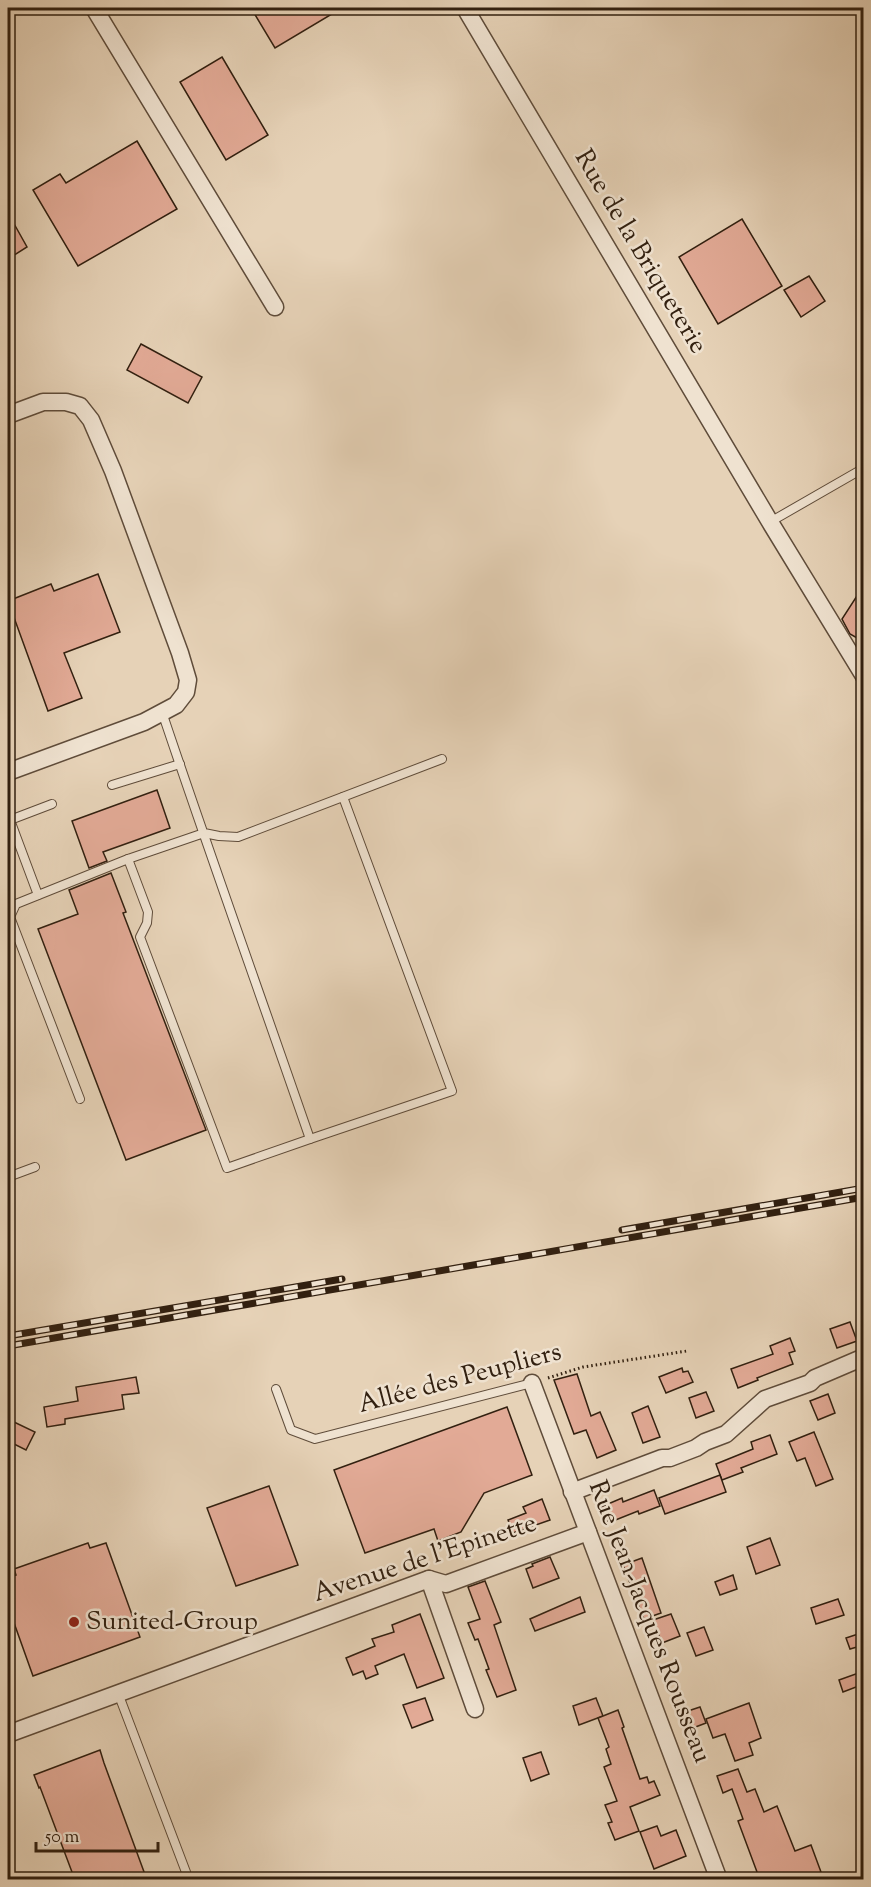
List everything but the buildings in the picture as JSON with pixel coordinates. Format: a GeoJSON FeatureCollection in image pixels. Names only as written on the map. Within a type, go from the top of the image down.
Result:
{"type":"FeatureCollection","features":[{"type":"Feature","properties":{"kind":"street"},"geometry":{"type":"LineString","coordinates":[[94,8],[276,307]]}},
{"type":"Feature","properties":{"kind":"street","name":"Rue de la Briqueterie"},"geometry":{"type":"LineString","coordinates":[[465,8],[864,676]]}},
{"type":"Feature","properties":{"kind":"street"},"geometry":{"type":"LineString","coordinates":[[8,415],[44,402],[66,402],[80,406],[91,420],[113,471],[188,680],[186,692],[176,705],[144,722],[8,772]]}},
{"type":"Feature","properties":{"kind":"street"},"geometry":{"type":"LineString","coordinates":[[572,1492],[662,1458],[670,1458],[696,1448],[726,1434],[765,1400],[810,1383],[815,1378],[864,1357]]}},
{"type":"Feature","properties":{"kind":"street","name":"Rue Jean-Jacques Rousseau"},"geometry":{"type":"LineString","coordinates":[[532,1383],[719,1880]]}},
{"type":"Feature","properties":{"kind":"street","name":"Avenue de l'Epinette"},"geometry":{"type":"LineString","coordinates":[[8,1734],[429,1579],[446,1584],[588,1532]]}},
{"type":"Feature","properties":{"kind":"street"},"geometry":{"type":"LineString","coordinates":[[429,1579],[475,1709]]}},
{"type":"Feature","properties":{"kind":"lane"},"geometry":{"type":"LineString","coordinates":[[770,522],[864,468]]}},
{"type":"Feature","properties":{"kind":"lane"},"geometry":{"type":"LineString","coordinates":[[162,712],[310,1139]]}},
{"type":"Feature","properties":{"kind":"lane"},"geometry":{"type":"LineString","coordinates":[[81,1099],[10,918],[16,904],[128,859],[204,833],[238,837],[442,759]]}},
{"type":"Feature","properties":{"kind":"lane"},"geometry":{"type":"LineString","coordinates":[[112,785],[180,764]]}},
{"type":"Feature","properties":{"kind":"lane"},"geometry":{"type":"LineString","coordinates":[[128,859],[148,912],[147,923],[140,937],[227,1168],[452,1091],[343,797]]}},
{"type":"Feature","properties":{"kind":"lane"},"geometry":{"type":"LineString","coordinates":[[38,895],[10,820],[52,804]]}},
{"type":"Feature","properties":{"kind":"lane"},"geometry":{"type":"LineString","coordinates":[[8,1177],[35,1167]]}},
{"type":"Feature","properties":{"kind":"lane","name":"Allée des Peupliers"},"geometry":{"type":"LineString","coordinates":[[276,1389],[291,1430],[315,1439],[532,1383]]}},
{"type":"Feature","properties":{"kind":"lane"},"geometry":{"type":"LineString","coordinates":[[118,1693],[189,1880]]}},
{"type":"Feature","properties":{"kind":"path","name":"Allée des Peupliers"},"geometry":{"type":"LineString","coordinates":[[532,1383],[583,1367],[687,1351]]}},
{"type":"Feature","properties":{"kind":"railway"},"geometry":{"type":"LineString","coordinates":[[622,1230],[864,1188]]}},
{"type":"Feature","properties":{"kind":"railway"},"geometry":{"type":"LineString","coordinates":[[8,1346],[864,1197]]}},
{"type":"Feature","properties":{"kind":"railway"},"geometry":{"type":"LineString","coordinates":[[8,1336],[342,1279]]}},
{"type":"Feature","properties":{"kind":"place","name":"Sunited-Group"},"geometry":{"type":"Point","coordinates":[74,1622]}}]}
